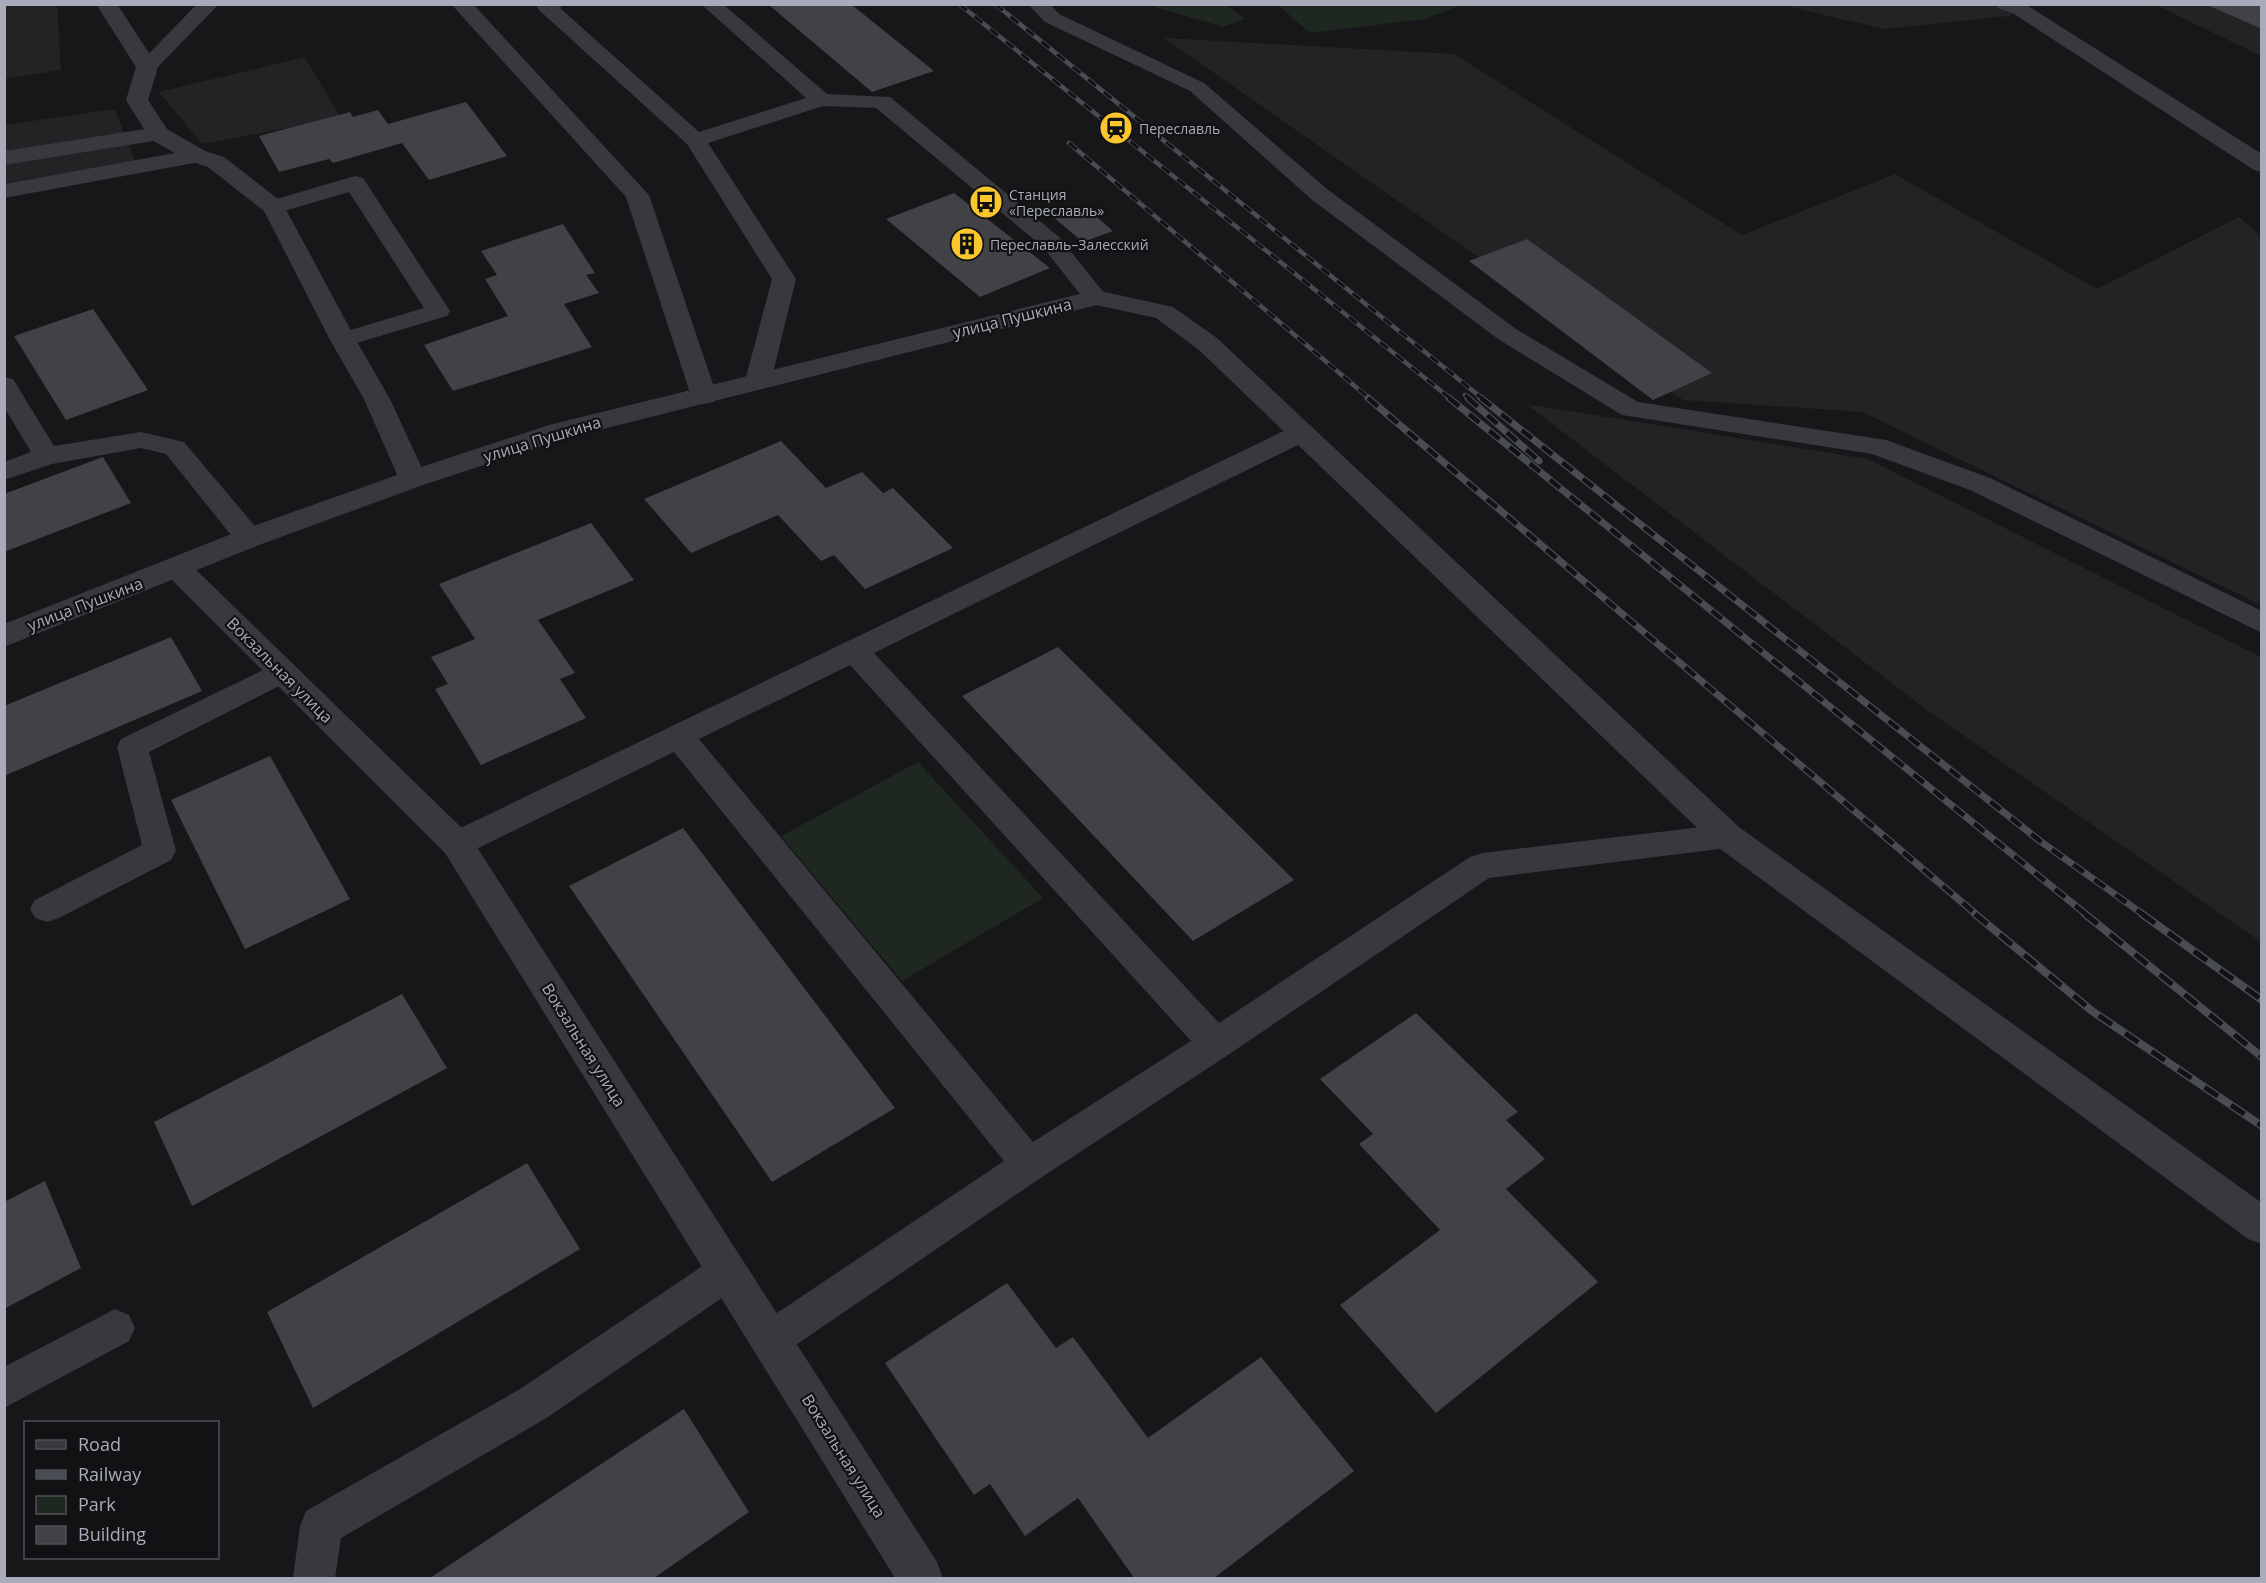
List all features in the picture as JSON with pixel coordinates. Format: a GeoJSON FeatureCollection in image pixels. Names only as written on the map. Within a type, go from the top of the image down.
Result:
{"type":"FeatureCollection","features":[{"type":"Feature","properties":{"kind":"street"},"geometry":{"type":"LineString","coordinates":[[106,4],[147,67],[137,100],[158,134],[197,156],[216,162],[274,207],[343,340],[377,399],[413,479]]}},
{"type":"Feature","properties":{"kind":"street"},"geometry":{"type":"LineString","coordinates":[[461,4],[637,195],[704,396]]}},
{"type":"Feature","properties":{"kind":"street"},"geometry":{"type":"LineString","coordinates":[[2005,4],[2021,10],[2262,165]]}},
{"type":"Feature","properties":{"kind":"street"},"geometry":{"type":"LineString","coordinates":[[1096,298],[1164,312],[1208,344],[1727,836],[2262,1226]]}},
{"type":"Feature","properties":{"kind":"street","name":"улица Пушкина"},"geometry":{"type":"LineString","coordinates":[[4,636],[249,538],[413,479],[559,431],[1096,298]]}},
{"type":"Feature","properties":{"kind":"street","name":"Вокзальная улица"},"geometry":{"type":"LineString","coordinates":[[177,568],[457,844],[921,1578]]}},
{"type":"Feature","properties":{"kind":"lane"},"geometry":{"type":"LineString","coordinates":[[147,67],[209,4]]}},
{"type":"Feature","properties":{"kind":"lane"},"geometry":{"type":"LineString","coordinates":[[554,4],[547,7],[695,140],[784,279],[758,381]]}},
{"type":"Feature","properties":{"kind":"lane"},"geometry":{"type":"LineString","coordinates":[[711,4],[821,100]]}},
{"type":"Feature","properties":{"kind":"lane"},"geometry":{"type":"LineString","coordinates":[[1038,4],[1052,18],[1197,87],[1319,194],[1507,334],[1632,409],[1877,446],[1980,484],[2262,623]]}},
{"type":"Feature","properties":{"kind":"lane"},"geometry":{"type":"LineString","coordinates":[[695,140],[821,100],[882,102],[1051,242],[1096,298]]}},
{"type":"Feature","properties":{"kind":"lane"},"geometry":{"type":"LineString","coordinates":[[4,158],[158,134]]}},
{"type":"Feature","properties":{"kind":"lane"},"geometry":{"type":"LineString","coordinates":[[4,191],[197,156]]}},
{"type":"Feature","properties":{"kind":"lane"},"geometry":{"type":"LineString","coordinates":[[274,207],[355,183],[438,310],[343,340]]}},
{"type":"Feature","properties":{"kind":"lane"},"geometry":{"type":"LineString","coordinates":[[4,385],[47,456]]}},
{"type":"Feature","properties":{"kind":"lane"},"geometry":{"type":"LineString","coordinates":[[457,844],[1301,433]]}},
{"type":"Feature","properties":{"kind":"lane"},"geometry":{"type":"LineString","coordinates":[[4,472],[47,456],[141,440],[175,448],[249,538]]}},
{"type":"Feature","properties":{"kind":"lane"},"geometry":{"type":"LineString","coordinates":[[855,650],[1216,1044]]}},
{"type":"Feature","properties":{"kind":"lane"},"geometry":{"type":"LineString","coordinates":[[47,909],[160,851],[132,747],[282,672]]}},
{"type":"Feature","properties":{"kind":"lane"},"geometry":{"type":"LineString","coordinates":[[680,736],[1029,1165]]}},
{"type":"Feature","properties":{"kind":"lane"},"geometry":{"type":"LineString","coordinates":[[770,1340],[1029,1165],[1216,1044],[1482,866],[1727,836]]}},
{"type":"Feature","properties":{"kind":"lane"},"geometry":{"type":"LineString","coordinates":[[314,1578],[321,1526],[534,1403],[727,1272]]}},
{"type":"Feature","properties":{"kind":"lane"},"geometry":{"type":"LineString","coordinates":[[4,1389],[115,1328]]}},
{"type":"Feature","properties":{"kind":"shaded area"},"geometry":{"type":"Polygon","coordinates":[[[5,4],[57,5],[61,70],[5,79],[5,4]]]}},
{"type":"Feature","properties":{"kind":"shaded area"},"geometry":{"type":"Polygon","coordinates":[[[1782,5],[2031,5],[2009,16],[1884,29],[1782,5]]]}},
{"type":"Feature","properties":{"kind":"shaded area"},"geometry":{"type":"Polygon","coordinates":[[[2156,5],[2261,5],[2261,56],[2156,5]]]}},
{"type":"Feature","properties":{"kind":"shaded area"},"geometry":{"type":"Polygon","coordinates":[[[1164,38],[1454,54],[1742,235],[1895,174],[2097,289],[2239,217],[2261,236],[2261,605],[1862,412],[1683,400],[1164,38]]]}},
{"type":"Feature","properties":{"kind":"shaded area"},"geometry":{"type":"Polygon","coordinates":[[[305,57],[341,118],[202,144],[159,92],[305,57]]]}},
{"type":"Feature","properties":{"kind":"shaded area"},"geometry":{"type":"Polygon","coordinates":[[[115,109],[135,162],[5,183],[4,125],[115,109]]]}},
{"type":"Feature","properties":{"kind":"shaded area"},"geometry":{"type":"Polygon","coordinates":[[[1526,404],[1868,459],[2261,657],[2261,942],[1927,710],[1526,404]]]}},
{"type":"Feature","properties":{"kind":"green space"},"geometry":{"type":"Polygon","coordinates":[[[1149,5],[1227,5],[1245,19],[1223,27],[1149,5]]]}},
{"type":"Feature","properties":{"kind":"green space"},"geometry":{"type":"Polygon","coordinates":[[[1278,5],[1462,5],[1425,19],[1310,33],[1278,5]]]}},
{"type":"Feature","properties":{"kind":"green space"},"geometry":{"type":"Polygon","coordinates":[[[918,762],[1043,898],[902,981],[781,836],[918,762]]]}},
{"type":"Feature","properties":{"kind":"building"},"geometry":{"type":"Polygon","coordinates":[[[2205,4],[2262,4],[2262,29],[2205,4]]]}},
{"type":"Feature","properties":{"kind":"building"},"geometry":{"type":"Polygon","coordinates":[[[769,5],[852,5],[934,71],[872,92],[769,5]]]}},
{"type":"Feature","properties":{"kind":"building"},"geometry":{"type":"Polygon","coordinates":[[[466,102],[507,156],[429,180],[402,143],[333,163],[329,159],[279,172],[259,136],[350,112],[353,117],[378,110],[388,124],[466,102]]]}},
{"type":"Feature","properties":{"kind":"building","name":"Переславль–Залесский"},"geometry":{"type":"Polygon","coordinates":[[[954,193],[1050,268],[980,297],[886,219],[954,193]]]}},
{"type":"Feature","properties":{"kind":"building"},"geometry":{"type":"Polygon","coordinates":[[[1084,206],[1113,231],[1083,242],[1053,217],[1084,206]]]}},
{"type":"Feature","properties":{"kind":"building"},"geometry":{"type":"Polygon","coordinates":[[[563,224],[595,273],[586,275],[599,293],[564,304],[592,347],[453,391],[424,345],[508,316],[485,279],[497,275],[481,251],[563,224]]]}},
{"type":"Feature","properties":{"kind":"building"},"geometry":{"type":"Polygon","coordinates":[[[1527,239],[1712,373],[1653,400],[1469,261],[1527,239]]]}},
{"type":"Feature","properties":{"kind":"building"},"geometry":{"type":"Polygon","coordinates":[[[93,309],[148,390],[66,420],[14,336],[93,309]]]}},
{"type":"Feature","properties":{"kind":"building"},"geometry":{"type":"Polygon","coordinates":[[[781,441],[826,488],[862,472],[883,493],[893,488],[953,548],[865,589],[834,555],[821,561],[778,515],[691,553],[644,499],[781,441]]]}},
{"type":"Feature","properties":{"kind":"building"},"geometry":{"type":"Polygon","coordinates":[[[103,457],[131,503],[4,552],[4,494],[103,457]]]}},
{"type":"Feature","properties":{"kind":"building"},"geometry":{"type":"Polygon","coordinates":[[[591,523],[634,580],[538,620],[575,673],[560,679],[586,718],[481,765],[435,689],[448,684],[431,657],[475,639],[439,584],[591,523]]]}},
{"type":"Feature","properties":{"kind":"building"},"geometry":{"type":"Polygon","coordinates":[[[171,637],[202,691],[4,776],[4,706],[171,637]]]}},
{"type":"Feature","properties":{"kind":"building"},"geometry":{"type":"Polygon","coordinates":[[[1058,647],[1294,880],[1193,941],[962,696],[1058,647]]]}},
{"type":"Feature","properties":{"kind":"building"},"geometry":{"type":"Polygon","coordinates":[[[270,756],[350,899],[245,949],[171,800],[270,756]]]}},
{"type":"Feature","properties":{"kind":"building"},"geometry":{"type":"Polygon","coordinates":[[[683,828],[895,1108],[772,1182],[569,886],[683,828]]]}},
{"type":"Feature","properties":{"kind":"building"},"geometry":{"type":"Polygon","coordinates":[[[402,994],[447,1068],[192,1206],[154,1122],[402,994]]]}},
{"type":"Feature","properties":{"kind":"building"},"geometry":{"type":"Polygon","coordinates":[[[1416,1013],[1518,1112],[1506,1120],[1545,1159],[1506,1189],[1598,1282],[1436,1413],[1340,1305],[1440,1230],[1359,1144],[1373,1134],[1320,1079],[1416,1013]]]}},
{"type":"Feature","properties":{"kind":"building"},"geometry":{"type":"Polygon","coordinates":[[[527,1163],[580,1249],[313,1408],[267,1312],[527,1163]]]}},
{"type":"Feature","properties":{"kind":"building"},"geometry":{"type":"Polygon","coordinates":[[[45,1181],[81,1268],[4,1309],[4,1202],[45,1181]]]}},
{"type":"Feature","properties":{"kind":"building"},"geometry":{"type":"Polygon","coordinates":[[[1007,1283],[1056,1348],[1073,1337],[1148,1438],[1261,1357],[1354,1471],[1214,1578],[1134,1578],[1078,1498],[1025,1536],[990,1484],[974,1495],[885,1363],[1007,1283]]]}},
{"type":"Feature","properties":{"kind":"building"},"geometry":{"type":"Polygon","coordinates":[[[684,1409],[749,1512],[654,1578],[430,1578],[684,1409]]]}},
{"type":"Feature","properties":{"kind":"railway"},"geometry":{"type":"LineString","coordinates":[[959,4],[1451,399]]}},
{"type":"Feature","properties":{"kind":"railway"},"geometry":{"type":"LineString","coordinates":[[995,4],[1483,399]]}},
{"type":"Feature","properties":{"kind":"railway"},"geometry":{"type":"LineString","coordinates":[[1069,143],[1370,399]]}},
{"type":"Feature","properties":{"kind":"railway"},"geometry":{"type":"LineString","coordinates":[[1465,395],[1470,399]]}},
{"type":"Feature","properties":{"kind":"railway"},"geometry":{"type":"LineString","coordinates":[[1368,398],[1977,915]]}},
{"type":"Feature","properties":{"kind":"railway"},"geometry":{"type":"LineString","coordinates":[[1449,398],[2087,915]]}},
{"type":"Feature","properties":{"kind":"railway"},"geometry":{"type":"LineString","coordinates":[[1468,398],[1539,461]]}},
{"type":"Feature","properties":{"kind":"railway"},"geometry":{"type":"LineString","coordinates":[[1481,398],[2040,841],[2144,915]]}},
{"type":"Feature","properties":{"kind":"railway"},"geometry":{"type":"LineString","coordinates":[[1975,914],[2092,1011],[2262,1126]]}},
{"type":"Feature","properties":{"kind":"railway"},"geometry":{"type":"LineString","coordinates":[[2085,914],[2262,1057]]}},
{"type":"Feature","properties":{"kind":"railway"},"geometry":{"type":"LineString","coordinates":[[2142,914],[2262,1000]]}},
{"type":"Feature","properties":{"kind":"place","name":"Переславль"},"geometry":{"type":"Point","coordinates":[1116,128]}},
{"type":"Feature","properties":{"kind":"place","name":"Станция «Переславль»"},"geometry":{"type":"Point","coordinates":[986,202]}},
{"type":"Feature","properties":{"kind":"place","name":"Переславль–Залесский"},"geometry":{"type":"Point","coordinates":[967,244]}}]}
